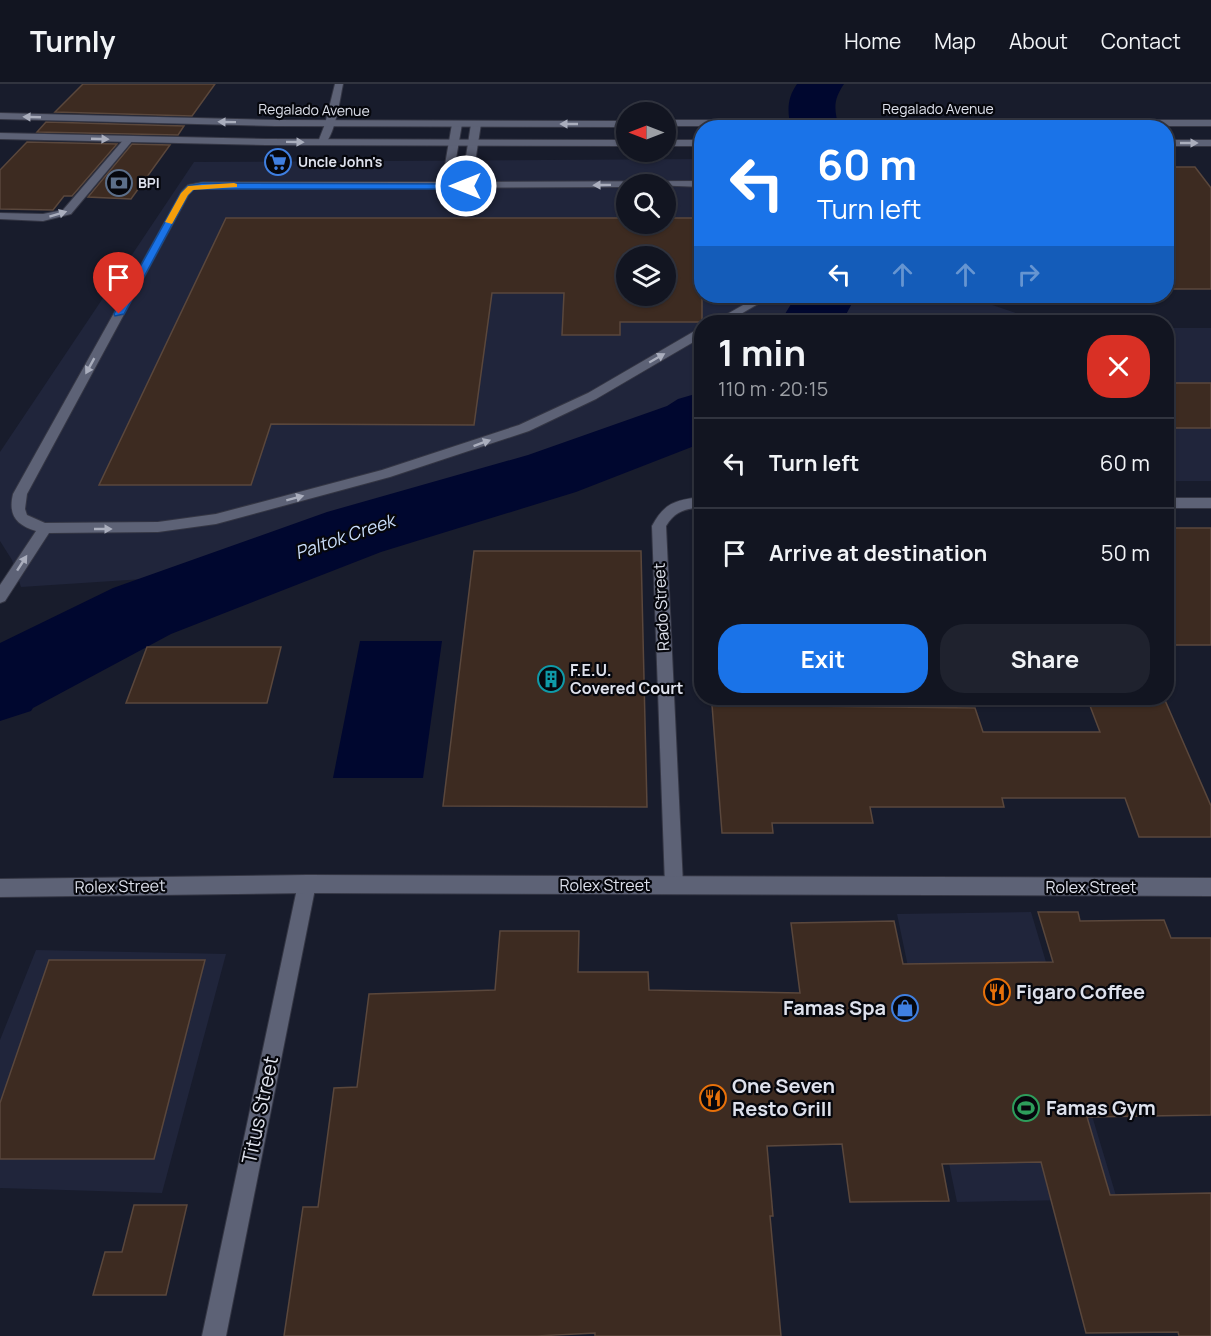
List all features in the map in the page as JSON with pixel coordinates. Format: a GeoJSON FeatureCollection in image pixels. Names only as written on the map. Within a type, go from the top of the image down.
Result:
{"type":"FeatureCollection","features":[{"type":"Feature","properties":{"kind":"main road"},"geometry":{"type":"LineString","coordinates":[[323,142],[330,124],[339,84]]}},
{"type":"Feature","properties":{"kind":"main road","name":"Regalado Avenue"},"geometry":{"type":"LineString","coordinates":[[0,116],[330,124],[616,124]]}},
{"type":"Feature","properties":{"kind":"main road","name":"Regalado Avenue"},"geometry":{"type":"LineString","coordinates":[[676,123],[694,123]]}},
{"type":"Feature","properties":{"kind":"main road","name":"Regalado Avenue"},"geometry":{"type":"LineString","coordinates":[[1174,123],[1211,123]]}},
{"type":"Feature","properties":{"kind":"main road"},"geometry":{"type":"LineString","coordinates":[[446,186],[457,124]]}},
{"type":"Feature","properties":{"kind":"main road"},"geometry":{"type":"LineString","coordinates":[[466,186],[476,124]]}},
{"type":"Feature","properties":{"kind":"main road","name":"Regalado Avenue"},"geometry":{"type":"LineString","coordinates":[[0,136],[128,140],[616,143]]}},
{"type":"Feature","properties":{"kind":"main road"},"geometry":{"type":"LineString","coordinates":[[0,216],[40,218],[56,217],[67,212],[128,140]]}},
{"type":"Feature","properties":{"kind":"main road"},"geometry":{"type":"LineString","coordinates":[[676,143],[694,143]]}},
{"type":"Feature","properties":{"kind":"main road"},"geometry":{"type":"LineString","coordinates":[[1174,143],[1211,143]]}},
{"type":"Feature","properties":{"kind":"main road"},"geometry":{"type":"LineString","coordinates":[[694,184],[203,185],[191,187],[185,193],[20,494],[17,507],[19,517],[29,524],[45,528],[158,527],[216,519],[385,474],[524,428],[592,396],[694,338]]}},
{"type":"Feature","properties":{"kind":"main road"},"geometry":{"type":"LineString","coordinates":[[732,315],[753,303]]}},
{"type":"Feature","properties":{"kind":"main road","name":"Rado Street"},"geometry":{"type":"LineString","coordinates":[[675,885],[659,526],[666,512],[679,506],[694,503]]}},
{"type":"Feature","properties":{"kind":"main road"},"geometry":{"type":"LineString","coordinates":[[1174,503],[1211,503]]}},
{"type":"Feature","properties":{"kind":"main road"},"geometry":{"type":"LineString","coordinates":[[0,597],[45,528]]}},
{"type":"Feature","properties":{"kind":"main road","name":"Rolex Street"},"geometry":{"type":"LineString","coordinates":[[0,888],[307,885],[1211,887]]}},
{"type":"Feature","properties":{"kind":"main road","name":"Titus Street"},"geometry":{"type":"LineString","coordinates":[[214,1336],[307,885]]}},
{"type":"Feature","properties":{"kind":"shaded area"},"geometry":{"type":"Polygon","coordinates":[[[676,159],[694,159],[694,303],[805,303],[797,315],[694,315],[694,400],[174,577],[21,587],[12,560],[0,541],[0,452],[194,162],[616,160],[616,162],[676,162],[676,159]]]}},
{"type":"Feature","properties":{"kind":"shaded area"},"geometry":{"type":"Polygon","coordinates":[[[847,303],[986,303],[1022,315],[843,315],[847,303]]]}},
{"type":"Feature","properties":{"kind":"shaded area"},"geometry":{"type":"Polygon","coordinates":[[[1174,328],[1211,328],[1211,481],[1174,481],[1174,328]]]}},
{"type":"Feature","properties":{"kind":"shaded area"},"geometry":{"type":"Polygon","coordinates":[[[1031,912],[1117,1199],[957,1202],[897,914],[1031,912]]]}},
{"type":"Feature","properties":{"kind":"shaded area"},"geometry":{"type":"Polygon","coordinates":[[[36,950],[226,954],[162,1193],[0,1188],[0,1040],[36,950]]]}},
{"type":"Feature","properties":{"kind":"water"},"geometry":{"type":"Polygon","coordinates":[[[360,641],[442,641],[423,778],[333,778],[360,641]]]}},
{"type":"Feature","properties":{"kind":"building"},"geometry":{"type":"Polygon","coordinates":[[[83,84],[215,84],[192,116],[55,112],[83,84]]]}},
{"type":"Feature","properties":{"kind":"building"},"geometry":{"type":"Polygon","coordinates":[[[46,122],[184,126],[178,135],[37,132],[46,122]]]}},
{"type":"Feature","properties":{"kind":"building"},"geometry":{"type":"Polygon","coordinates":[[[27,142],[117,144],[72,196],[64,196],[53,210],[0,209],[0,170],[27,142]]]}},
{"type":"Feature","properties":{"kind":"building"},"geometry":{"type":"Polygon","coordinates":[[[132,144],[170,145],[131,199],[88,197],[132,144]]]}},
{"type":"Feature","properties":{"kind":"building"},"geometry":{"type":"Polygon","coordinates":[[[1174,167],[1195,167],[1211,188],[1211,289],[1174,289],[1174,167]]]}},
{"type":"Feature","properties":{"kind":"building"},"geometry":{"type":"Polygon","coordinates":[[[226,218],[616,218],[616,234],[676,234],[676,218],[694,218],[694,303],[702,303],[702,315],[694,315],[694,322],[620,322],[620,335],[562,335],[564,293],[492,293],[474,425],[271,424],[251,485],[99,485],[226,218]]]}},
{"type":"Feature","properties":{"kind":"building"},"geometry":{"type":"Polygon","coordinates":[[[1174,383],[1211,383],[1211,428],[1174,428],[1174,383]]]}},
{"type":"Feature","properties":{"kind":"building"},"geometry":{"type":"Polygon","coordinates":[[[1174,528],[1211,528],[1211,645],[1174,645],[1174,528]]]}},
{"type":"Feature","properties":{"kind":"building","name":"F.E.U. Covered Court"},"geometry":{"type":"Polygon","coordinates":[[[474,551],[641,551],[647,807],[443,806],[474,551]]]}},
{"type":"Feature","properties":{"kind":"building"},"geometry":{"type":"Polygon","coordinates":[[[147,647],[281,647],[267,703],[126,703],[147,647]]]}},
{"type":"Feature","properties":{"kind":"building"},"geometry":{"type":"Polygon","coordinates":[[[712,705],[975,708],[983,732],[1100,732],[1090,705],[1167,705],[1211,806],[1211,837],[1139,837],[1125,798],[1002,798],[1004,807],[870,807],[873,823],[772,823],[773,833],[722,833],[712,705]]]}},
{"type":"Feature","properties":{"kind":"building"},"geometry":{"type":"Polygon","coordinates":[[[1038,912],[1078,912],[1080,921],[1164,920],[1171,938],[1211,938],[1211,1115],[1087,1117],[1110,1195],[1211,1193],[1211,1336],[1179,1336],[1178,1332],[1086,1333],[1041,1162],[942,1164],[949,1201],[850,1202],[842,1144],[767,1146],[773,1216],[770,1216],[781,1336],[595,1336],[595,1333],[537,1336],[284,1336],[303,1207],[318,1207],[334,1088],[357,1087],[369,994],[495,990],[500,931],[579,931],[578,972],[648,972],[649,990],[800,993],[791,923],[894,921],[903,964],[1053,962],[1038,912]]]}},
{"type":"Feature","properties":{"kind":"building"},"geometry":{"type":"Polygon","coordinates":[[[49,960],[205,960],[154,1159],[0,1159],[0,1103],[49,960]]]}},
{"type":"Feature","properties":{"kind":"building"},"geometry":{"type":"Polygon","coordinates":[[[134,1205],[187,1205],[166,1295],[93,1295],[105,1252],[122,1252],[134,1205]]]}},
{"type":"Feature","properties":{"kind":"waterway","name":"Paltok Creek"},"geometry":{"type":"LineString","coordinates":[[813,120],[812,96],[821,84]]}},
{"type":"Feature","properties":{"kind":"waterway","name":"Paltok Creek"},"geometry":{"type":"LineString","coordinates":[[815,315],[822,303]]}},
{"type":"Feature","properties":{"kind":"waterway","name":"Paltok Creek"},"geometry":{"type":"LineString","coordinates":[[0,685],[142,611],[354,532],[550,474],[694,420]]}},
{"type":"Feature","properties":{"kind":"slow traffic"},"geometry":{"type":"LineString","coordinates":[[169,222],[185,193],[191,187],[234,185]]}},
{"type":"Feature","properties":{"kind":"place","name":"Uncle John's"},"geometry":{"type":"Point","coordinates":[278,162]}},
{"type":"Feature","properties":{"kind":"place","name":"BPI"},"geometry":{"type":"Point","coordinates":[119,183]}},
{"type":"Feature","properties":{"kind":"place","name":"F.E.U. Covered Court"},"geometry":{"type":"Point","coordinates":[551,679]}},
{"type":"Feature","properties":{"kind":"place","name":"Figaro Coffee"},"geometry":{"type":"Point","coordinates":[997,992]}},
{"type":"Feature","properties":{"kind":"place","name":"Famas Spa"},"geometry":{"type":"Point","coordinates":[905,1008]}},
{"type":"Feature","properties":{"kind":"place","name":"One Seven Resto Grill"},"geometry":{"type":"Point","coordinates":[713,1098]}},
{"type":"Feature","properties":{"kind":"place","name":"Famas Gym"},"geometry":{"type":"Point","coordinates":[1026,1108]}},
{"type":"Feature","properties":{"kind":"route"},"geometry":{"type":"LineString","coordinates":[[119,314],[185,193],[191,187],[203,185],[466,186]]}}]}
